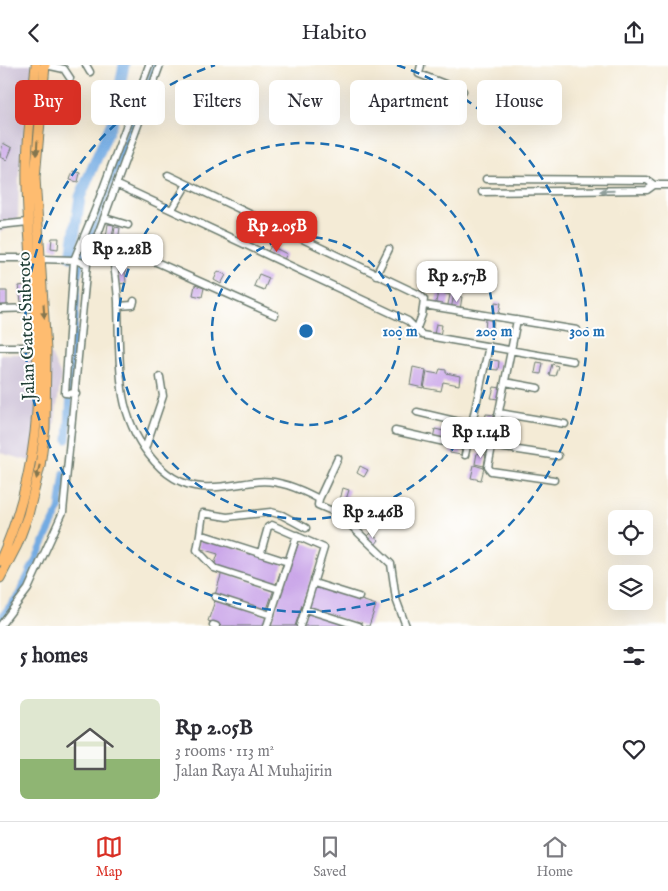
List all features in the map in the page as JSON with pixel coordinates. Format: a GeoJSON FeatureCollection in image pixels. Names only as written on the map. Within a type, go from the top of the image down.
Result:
{"type":"FeatureCollection","features":[{"type":"Feature","properties":{"kind":"highway","name":"Jalan Gatot Subroto"},"geometry":{"type":"LineString","coordinates":[[0,579],[17,545],[28,515],[40,466],[45,428],[46,350],[35,258],[28,222],[27,167],[36,65]]}},
{"type":"Feature","properties":{"kind":"highway","name":"Jalan Gatot Subroto"},"geometry":{"type":"LineString","coordinates":[[0,561],[18,513],[30,465],[37,412],[37,347],[34,307],[35,178],[45,65]]}},
{"type":"Feature","properties":{"kind":"street"},"geometry":{"type":"LineString","coordinates":[[45,65],[64,69],[70,79]]}},
{"type":"Feature","properties":{"kind":"street"},"geometry":{"type":"LineString","coordinates":[[86,65],[90,72]]}},
{"type":"Feature","properties":{"kind":"street"},"geometry":{"type":"LineString","coordinates":[[0,626],[28,589],[63,512],[75,394],[80,262],[98,236],[118,185],[121,157],[149,65]]}},
{"type":"Feature","properties":{"kind":"street"},"geometry":{"type":"LineString","coordinates":[[75,394],[65,394],[80,262],[121,157],[160,65]]}},
{"type":"Feature","properties":{"kind":"street"},"geometry":{"type":"LineString","coordinates":[[421,65],[419,74],[435,80]]}},
{"type":"Feature","properties":{"kind":"street"},"geometry":{"type":"LineString","coordinates":[[168,175],[420,295],[424,299],[424,305],[417,328]]}},
{"type":"Feature","properties":{"kind":"street"},"geometry":{"type":"LineString","coordinates":[[486,179],[647,180],[654,185],[668,185]]}},
{"type":"Feature","properties":{"kind":"street"},"geometry":{"type":"LineString","coordinates":[[551,180],[551,192]]}},
{"type":"Feature","properties":{"kind":"street"},"geometry":{"type":"LineString","coordinates":[[172,209],[187,184]]}},
{"type":"Feature","properties":{"kind":"street"},"geometry":{"type":"LineString","coordinates":[[118,185],[408,321],[422,335],[573,361]]}},
{"type":"Feature","properties":{"kind":"street"},"geometry":{"type":"LineString","coordinates":[[482,192],[647,190],[654,185]]}},
{"type":"Feature","properties":{"kind":"street"},"geometry":{"type":"LineString","coordinates":[[105,217],[128,225]]}},
{"type":"Feature","properties":{"kind":"street"},"geometry":{"type":"LineString","coordinates":[[0,225],[28,222]]}},
{"type":"Feature","properties":{"kind":"street"},"geometry":{"type":"LineString","coordinates":[[98,236],[275,315]]}},
{"type":"Feature","properties":{"kind":"street"},"geometry":{"type":"LineString","coordinates":[[111,241],[118,306],[123,396],[145,449],[160,469],[173,479],[193,486],[215,487],[256,481],[273,482],[319,499]]}},
{"type":"Feature","properties":{"kind":"street"},"geometry":{"type":"LineString","coordinates":[[376,275],[389,249]]}},
{"type":"Feature","properties":{"kind":"street"},"geometry":{"type":"LineString","coordinates":[[0,257],[80,262]]}},
{"type":"Feature","properties":{"kind":"street"},"geometry":{"type":"LineString","coordinates":[[118,306],[133,305],[134,301]]}},
{"type":"Feature","properties":{"kind":"street"},"geometry":{"type":"LineString","coordinates":[[424,305],[577,330]]}},
{"type":"Feature","properties":{"kind":"street"},"geometry":{"type":"LineString","coordinates":[[0,309],[34,307]]}},
{"type":"Feature","properties":{"kind":"street"},"geometry":{"type":"LineString","coordinates":[[517,320],[488,467],[491,471],[554,481]]}},
{"type":"Feature","properties":{"kind":"street"},"geometry":{"type":"LineString","coordinates":[[465,455],[489,346]]}},
{"type":"Feature","properties":{"kind":"street"},"geometry":{"type":"LineString","coordinates":[[0,347],[37,347]]}},
{"type":"Feature","properties":{"kind":"street"},"geometry":{"type":"LineString","coordinates":[[145,449],[162,401],[163,391],[160,377]]}},
{"type":"Feature","properties":{"kind":"street"},"geometry":{"type":"LineString","coordinates":[[504,383],[538,388]]}},
{"type":"Feature","properties":{"kind":"street"},"geometry":{"type":"LineString","coordinates":[[417,412],[472,425]]}},
{"type":"Feature","properties":{"kind":"street"},"geometry":{"type":"LineString","coordinates":[[498,413],[565,424]]}},
{"type":"Feature","properties":{"kind":"street"},"geometry":{"type":"LineString","coordinates":[[395,431],[467,447]]}},
{"type":"Feature","properties":{"kind":"street"},"geometry":{"type":"LineString","coordinates":[[492,446],[558,456]]}},
{"type":"Feature","properties":{"kind":"street"},"geometry":{"type":"LineString","coordinates":[[338,458],[318,505],[339,514],[391,564],[396,599],[406,626]]}},
{"type":"Feature","properties":{"kind":"street"},"geometry":{"type":"LineString","coordinates":[[279,589],[212,567],[197,550],[203,513],[227,517],[271,512],[282,515],[306,528]]}},
{"type":"Feature","properties":{"kind":"street"},"geometry":{"type":"LineString","coordinates":[[261,552],[271,525],[324,548],[300,626]]}},
{"type":"Feature","properties":{"kind":"street"},"geometry":{"type":"LineString","coordinates":[[200,534],[288,562]]}},
{"type":"Feature","properties":{"kind":"street"},"geometry":{"type":"LineString","coordinates":[[267,626],[297,535]]}},
{"type":"Feature","properties":{"kind":"street"},"geometry":{"type":"LineString","coordinates":[[314,583],[359,597]]}},
{"type":"Feature","properties":{"kind":"street"},"geometry":{"type":"LineString","coordinates":[[215,597],[271,615]]}},
{"type":"Feature","properties":{"kind":"street"},"geometry":{"type":"LineString","coordinates":[[306,609],[359,626]]}},
{"type":"Feature","properties":{"kind":"shaded area"},"geometry":{"type":"Polygon","coordinates":[[[0,65],[33,65],[31,80],[15,80],[15,125],[25,125],[19,173],[18,223],[0,232],[0,65]]]}},
{"type":"Feature","properties":{"kind":"shaded area"},"geometry":{"type":"Polygon","coordinates":[[[0,354],[51,354],[61,376],[49,466],[0,453],[0,354]]]}},
{"type":"Feature","properties":{"kind":"building"},"geometry":{"type":"Polygon","coordinates":[[[3,143],[12,148],[7,160],[0,157],[3,143]]]}},
{"type":"Feature","properties":{"kind":"building"},"geometry":{"type":"Polygon","coordinates":[[[73,171],[80,173],[78,182],[70,180],[73,171]]]}},
{"type":"Feature","properties":{"kind":"building"},"geometry":{"type":"Polygon","coordinates":[[[271,214],[282,217],[280,223],[269,219],[271,214]]]}},
{"type":"Feature","properties":{"kind":"building"},"geometry":{"type":"Polygon","coordinates":[[[108,224],[114,225],[112,238],[106,237],[108,224]]]}},
{"type":"Feature","properties":{"kind":"building"},"geometry":{"type":"Polygon","coordinates":[[[115,227],[120,228],[118,241],[113,240],[115,227]]]}},
{"type":"Feature","properties":{"kind":"building"},"geometry":{"type":"Polygon","coordinates":[[[52,238],[59,238],[58,249],[51,248],[52,238]]]}},
{"type":"Feature","properties":{"kind":"building"},"geometry":{"type":"Polygon","coordinates":[[[271,246],[287,254],[283,261],[267,253],[271,246]]]}},
{"type":"Feature","properties":{"kind":"building"},"geometry":{"type":"Polygon","coordinates":[[[119,253],[126,253],[126,263],[118,263],[119,253]]]}},
{"type":"Feature","properties":{"kind":"building"},"geometry":{"type":"Polygon","coordinates":[[[125,268],[126,283],[119,284],[117,269],[125,268]]]}},
{"type":"Feature","properties":{"kind":"building"},"geometry":{"type":"Polygon","coordinates":[[[218,271],[226,275],[221,284],[214,280],[218,271]]]}},
{"type":"Feature","properties":{"kind":"building"},"geometry":{"type":"Polygon","coordinates":[[[259,274],[269,278],[264,290],[254,286],[259,274]]]}},
{"type":"Feature","properties":{"kind":"building"},"geometry":{"type":"Polygon","coordinates":[[[25,285],[27,301],[21,302],[19,286],[25,285]]]}},
{"type":"Feature","properties":{"kind":"building"},"geometry":{"type":"Polygon","coordinates":[[[195,285],[204,288],[202,297],[193,295],[195,285]]]}},
{"type":"Feature","properties":{"kind":"building"},"geometry":{"type":"Polygon","coordinates":[[[0,291],[7,291],[7,308],[0,308],[0,291]]]}},
{"type":"Feature","properties":{"kind":"building"},"geometry":{"type":"Polygon","coordinates":[[[438,292],[450,295],[447,309],[435,307],[438,292]]]}},
{"type":"Feature","properties":{"kind":"building"},"geometry":{"type":"Polygon","coordinates":[[[454,295],[462,297],[460,310],[451,309],[454,295]]]}},
{"type":"Feature","properties":{"kind":"building"},"geometry":{"type":"Polygon","coordinates":[[[495,302],[501,303],[499,314],[494,313],[495,302]]]}},
{"type":"Feature","properties":{"kind":"building"},"geometry":{"type":"Polygon","coordinates":[[[486,319],[494,320],[492,331],[485,330],[486,319]]]}},
{"type":"Feature","properties":{"kind":"building"},"geometry":{"type":"Polygon","coordinates":[[[436,324],[442,325],[440,336],[434,335],[436,324]]]}},
{"type":"Feature","properties":{"kind":"building"},"geometry":{"type":"Polygon","coordinates":[[[488,359],[499,361],[498,370],[487,369],[488,359]]]}},
{"type":"Feature","properties":{"kind":"building"},"geometry":{"type":"Polygon","coordinates":[[[537,362],[543,363],[541,374],[535,373],[537,362]]]}},
{"type":"Feature","properties":{"kind":"building"},"geometry":{"type":"Polygon","coordinates":[[[552,364],[558,366],[555,376],[549,375],[552,364]]]}},
{"type":"Feature","properties":{"kind":"building"},"geometry":{"type":"Polygon","coordinates":[[[413,367],[426,370],[423,388],[410,385],[413,367]]]}},
{"type":"Feature","properties":{"kind":"building"},"geometry":{"type":"Polygon","coordinates":[[[440,369],[446,370],[446,373],[460,376],[459,385],[443,382],[441,391],[424,388],[427,372],[438,374],[440,369]]]}},
{"type":"Feature","properties":{"kind":"building"},"geometry":{"type":"Polygon","coordinates":[[[494,387],[501,388],[498,399],[491,398],[494,387]]]}},
{"type":"Feature","properties":{"kind":"building"},"geometry":{"type":"Polygon","coordinates":[[[486,414],[495,415],[493,427],[484,425],[486,414]]]}},
{"type":"Feature","properties":{"kind":"building"},"geometry":{"type":"Polygon","coordinates":[[[506,419],[514,420],[512,430],[504,429],[506,419]]]}},
{"type":"Feature","properties":{"kind":"building"},"geometry":{"type":"Polygon","coordinates":[[[483,426],[493,430],[491,436],[481,433],[483,426]]]}},
{"type":"Feature","properties":{"kind":"building"},"geometry":{"type":"Polygon","coordinates":[[[435,429],[466,436],[464,445],[433,438],[435,429]]]}},
{"type":"Feature","properties":{"kind":"building"},"geometry":{"type":"Polygon","coordinates":[[[503,429],[512,432],[510,438],[501,436],[503,429]]]}},
{"type":"Feature","properties":{"kind":"building"},"geometry":{"type":"Polygon","coordinates":[[[501,437],[511,439],[509,447],[500,445],[501,437]]]}},
{"type":"Feature","properties":{"kind":"building"},"geometry":{"type":"Polygon","coordinates":[[[480,442],[488,444],[486,453],[478,451],[480,442]]]}},
{"type":"Feature","properties":{"kind":"building"},"geometry":{"type":"Polygon","coordinates":[[[451,447],[462,449],[461,455],[450,453],[451,447]]]}},
{"type":"Feature","properties":{"kind":"building"},"geometry":{"type":"Polygon","coordinates":[[[477,453],[486,455],[484,466],[475,464],[477,453]]]}},
{"type":"Feature","properties":{"kind":"building"},"geometry":{"type":"Polygon","coordinates":[[[474,465],[484,468],[481,480],[471,478],[474,465]]]}},
{"type":"Feature","properties":{"kind":"building"},"geometry":{"type":"Polygon","coordinates":[[[360,466],[368,470],[364,477],[357,473],[360,466]]]}},
{"type":"Feature","properties":{"kind":"building"},"geometry":{"type":"Polygon","coordinates":[[[343,488],[349,490],[344,506],[339,504],[343,488]]]}},
{"type":"Feature","properties":{"kind":"building"},"geometry":{"type":"Polygon","coordinates":[[[371,533],[379,540],[375,545],[366,538],[371,533]]]}},
{"type":"Feature","properties":{"kind":"building"},"geometry":{"type":"Polygon","coordinates":[[[201,536],[283,564],[275,587],[214,566],[218,554],[198,548],[201,536]]]}},
{"type":"Feature","properties":{"kind":"building"},"geometry":{"type":"Polygon","coordinates":[[[299,541],[321,549],[295,626],[270,626],[299,541]]]}},
{"type":"Feature","properties":{"kind":"building"},"geometry":{"type":"Polygon","coordinates":[[[222,572],[274,589],[266,612],[215,595],[222,572]]]}},
{"type":"Feature","properties":{"kind":"building"},"geometry":{"type":"Polygon","coordinates":[[[315,584],[376,605],[369,626],[362,626],[307,607],[315,584]]]}},
{"type":"Feature","properties":{"kind":"building"},"geometry":{"type":"Polygon","coordinates":[[[216,598],[267,616],[264,626],[222,626],[208,621],[216,598]]]}},
{"type":"Feature","properties":{"kind":"building"},"geometry":{"type":"Polygon","coordinates":[[[307,610],[351,626],[301,626],[307,610]]]}},
{"type":"Feature","properties":{"kind":"waterway"},"geometry":{"type":"LineString","coordinates":[[71,257],[80,197],[113,120],[124,65]]}},
{"type":"Feature","properties":{"kind":"waterway"},"geometry":{"type":"LineString","coordinates":[[67,440],[78,273],[82,256],[155,65]]}},
{"type":"Feature","properties":{"kind":"waterway"},"geometry":{"type":"LineString","coordinates":[[0,619],[19,594],[59,510],[64,473]]}}]}
